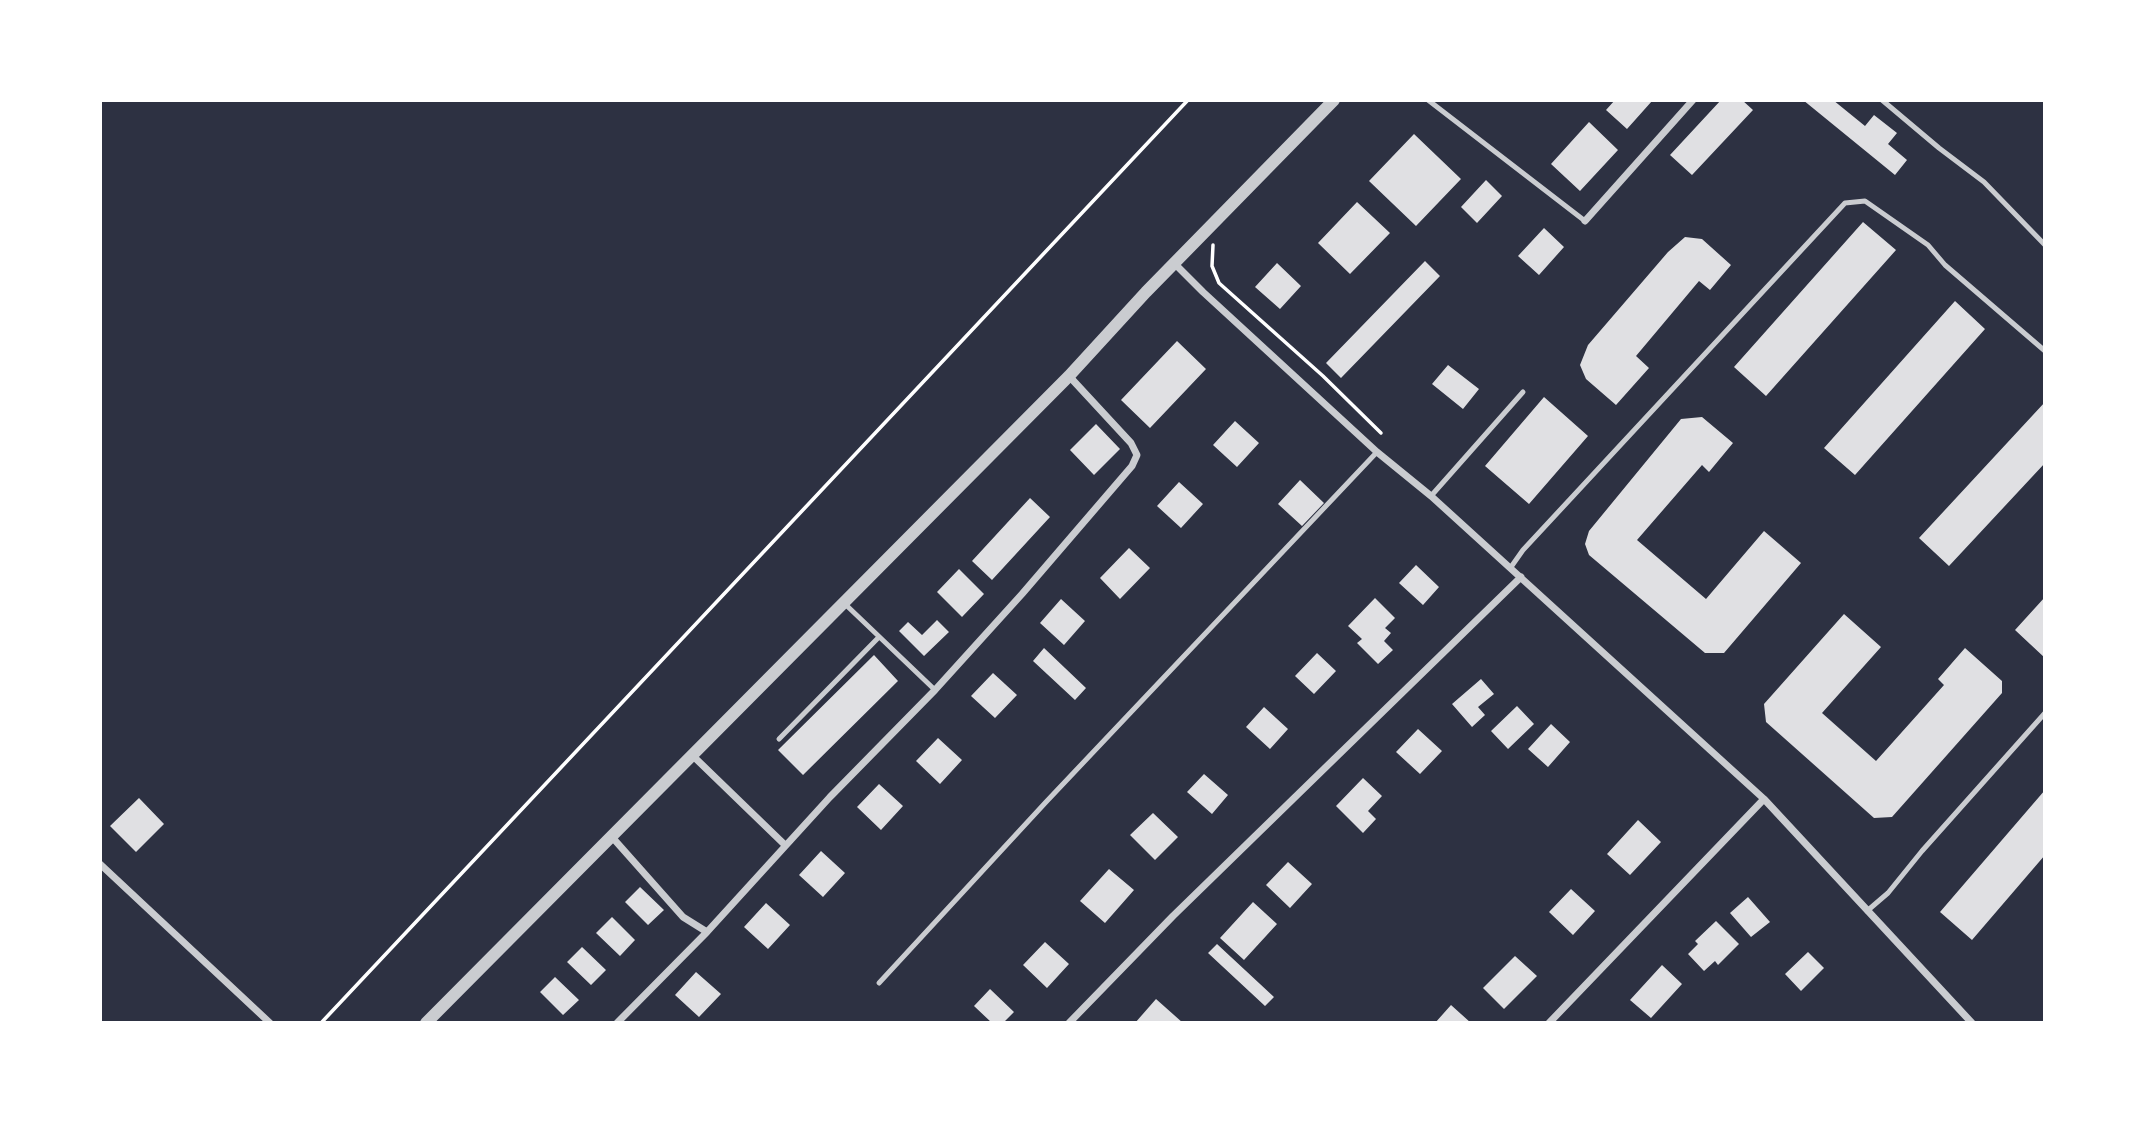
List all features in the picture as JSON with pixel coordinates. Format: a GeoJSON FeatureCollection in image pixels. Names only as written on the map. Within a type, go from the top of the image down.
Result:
{"type":"FeatureCollection","features":[{"type":"Feature","properties":{"kind":"street"},"geometry":{"type":"LineString","coordinates":[[426,1023],[1069,376],[1174,263],[1334,100]]}},
{"type":"Feature","properties":{"kind":"street"},"geometry":{"type":"LineString","coordinates":[[1585,221],[1693,100]]}},
{"type":"Feature","properties":{"kind":"street"},"geometry":{"type":"LineString","coordinates":[[1174,263],[1377,452],[1432,496],[1511,567],[1764,800],[1972,1023]]}},
{"type":"Feature","properties":{"kind":"street"},"geometry":{"type":"LineString","coordinates":[[617,1023],[936,690],[1132,466],[1137,455],[1131,443],[1069,376]]}},
{"type":"Feature","properties":{"kind":"street"},"geometry":{"type":"LineString","coordinates":[[1069,1023],[1173,916],[1521,577]]}},
{"type":"Feature","properties":{"kind":"street"},"geometry":{"type":"LineString","coordinates":[[691,754],[785,845]]}},
{"type":"Feature","properties":{"kind":"street"},"geometry":{"type":"LineString","coordinates":[[1549,1023],[1764,800]]}},
{"type":"Feature","properties":{"kind":"street"},"geometry":{"type":"LineString","coordinates":[[612,837],[683,917],[707,932]]}},
{"type":"Feature","properties":{"kind":"street"},"geometry":{"type":"LineString","coordinates":[[100,864],[271,1023]]}},
{"type":"Feature","properties":{"kind":"lane"},"geometry":{"type":"LineString","coordinates":[[1428,100],[1585,221]]}},
{"type":"Feature","properties":{"kind":"lane"},"geometry":{"type":"LineString","coordinates":[[1882,100],[1938,148],[1984,182],[2045,245]]}},
{"type":"Feature","properties":{"kind":"lane"},"geometry":{"type":"LineString","coordinates":[[1511,567],[1533,539],[1845,203],[1866,201],[1928,245],[1945,265],[2045,351]]}},
{"type":"Feature","properties":{"kind":"lane"},"geometry":{"type":"LineString","coordinates":[[1432,496],[1523,391]]}},
{"type":"Feature","properties":{"kind":"lane"},"geometry":{"type":"LineString","coordinates":[[879,983],[1377,452]]}},
{"type":"Feature","properties":{"kind":"lane"},"geometry":{"type":"LineString","coordinates":[[843,602],[936,690]]}},
{"type":"Feature","properties":{"kind":"lane"},"geometry":{"type":"LineString","coordinates":[[779,739],[880,637]]}},
{"type":"Feature","properties":{"kind":"lane"},"geometry":{"type":"LineString","coordinates":[[1867,911],[1888,893],[2045,713]]}},
{"type":"Feature","properties":{"kind":"path"},"geometry":{"type":"LineString","coordinates":[[321,1023],[1188,100]]}},
{"type":"Feature","properties":{"kind":"path"},"geometry":{"type":"LineString","coordinates":[[1217,239],[1212,265],[1219,283],[1323,376],[1381,433]]}},
{"type":"Feature","properties":{"kind":"building"},"geometry":{"type":"Polygon","coordinates":[[[1615,100],[1652,101],[1627,129],[1606,110],[1615,100]]]}},
{"type":"Feature","properties":{"kind":"building"},"geometry":{"type":"Polygon","coordinates":[[[1721,100],[1742,100],[1753,110],[1692,175],[1670,155],[1721,100]]]}},
{"type":"Feature","properties":{"kind":"building"},"geometry":{"type":"Polygon","coordinates":[[[1803,100],[1833,100],[1865,126],[1874,115],[1897,133],[1888,144],[1907,160],[1895,175],[1803,100]]]}},
{"type":"Feature","properties":{"kind":"building"},"geometry":{"type":"Polygon","coordinates":[[[1589,122],[1618,150],[1580,191],[1551,164],[1589,122]]]}},
{"type":"Feature","properties":{"kind":"building"},"geometry":{"type":"Polygon","coordinates":[[[1414,134],[1461,179],[1416,226],[1369,181],[1414,134]]]}},
{"type":"Feature","properties":{"kind":"building"},"geometry":{"type":"Polygon","coordinates":[[[1486,180],[1502,196],[1477,223],[1461,207],[1486,180]]]}},
{"type":"Feature","properties":{"kind":"building"},"geometry":{"type":"Polygon","coordinates":[[[1357,202],[1390,233],[1350,274],[1318,243],[1357,202]]]}},
{"type":"Feature","properties":{"kind":"building"},"geometry":{"type":"Polygon","coordinates":[[[1863,222],[1896,250],[1766,396],[1734,367],[1863,222]]]}},
{"type":"Feature","properties":{"kind":"building"},"geometry":{"type":"Polygon","coordinates":[[[1544,228],[1564,247],[1539,275],[1518,256],[1544,228]]]}},
{"type":"Feature","properties":{"kind":"building"},"geometry":{"type":"Polygon","coordinates":[[[1685,237],[1702,239],[1731,265],[1710,290],[1699,281],[1636,356],[1649,368],[1616,405],[1586,379],[1580,365],[1588,345],[1668,252],[1685,237]]]}},
{"type":"Feature","properties":{"kind":"building"},"geometry":{"type":"Polygon","coordinates":[[[1425,261],[1440,276],[1341,378],[1326,363],[1425,261]]]}},
{"type":"Feature","properties":{"kind":"building"},"geometry":{"type":"Polygon","coordinates":[[[1277,263],[1301,286],[1280,309],[1255,287],[1277,263]]]}},
{"type":"Feature","properties":{"kind":"building"},"geometry":{"type":"Polygon","coordinates":[[[1955,301],[1985,329],[1855,475],[1824,448],[1955,301]]]}},
{"type":"Feature","properties":{"kind":"building"},"geometry":{"type":"Polygon","coordinates":[[[1177,341],[1206,369],[1150,428],[1121,400],[1177,341]]]}},
{"type":"Feature","properties":{"kind":"building"},"geometry":{"type":"Polygon","coordinates":[[[1448,365],[1479,389],[1463,409],[1432,384],[1448,365]]]}},
{"type":"Feature","properties":{"kind":"building"},"geometry":{"type":"Polygon","coordinates":[[[1544,397],[1588,436],[1529,504],[1485,466],[1544,397]]]}},
{"type":"Feature","properties":{"kind":"building"},"geometry":{"type":"Polygon","coordinates":[[[2045,402],[2045,463],[1949,566],[1919,538],[2045,402]]]}},
{"type":"Feature","properties":{"kind":"building"},"geometry":{"type":"Polygon","coordinates":[[[1702,417],[1733,443],[1709,472],[1702,465],[1637,540],[1706,599],[1764,531],[1801,563],[1724,653],[1705,653],[1589,555],[1585,544],[1589,531],[1681,419],[1702,417]]]}},
{"type":"Feature","properties":{"kind":"building"},"geometry":{"type":"Polygon","coordinates":[[[1235,421],[1259,443],[1237,467],[1213,445],[1235,421]]]}},
{"type":"Feature","properties":{"kind":"building"},"geometry":{"type":"Polygon","coordinates":[[[1096,424],[1120,449],[1094,475],[1070,450],[1096,424]]]}},
{"type":"Feature","properties":{"kind":"building"},"geometry":{"type":"Polygon","coordinates":[[[1300,480],[1324,503],[1302,526],[1278,504],[1300,480]]]}},
{"type":"Feature","properties":{"kind":"building"},"geometry":{"type":"Polygon","coordinates":[[[1179,482],[1203,504],[1181,528],[1157,506],[1179,482]]]}},
{"type":"Feature","properties":{"kind":"building"},"geometry":{"type":"Polygon","coordinates":[[[1030,498],[1050,517],[992,580],[972,561],[1030,498]]]}},
{"type":"Feature","properties":{"kind":"building"},"geometry":{"type":"Polygon","coordinates":[[[1129,548],[1150,568],[1120,599],[1100,578],[1129,548]]]}},
{"type":"Feature","properties":{"kind":"building"},"geometry":{"type":"Polygon","coordinates":[[[1416,565],[1439,587],[1423,605],[1399,583],[1416,565]]]}},
{"type":"Feature","properties":{"kind":"building"},"geometry":{"type":"Polygon","coordinates":[[[959,569],[984,594],[962,617],[937,592],[959,569]]]}},
{"type":"Feature","properties":{"kind":"building"},"geometry":{"type":"Polygon","coordinates":[[[2045,597],[2045,658],[2015,630],[2045,597]]]}},
{"type":"Feature","properties":{"kind":"building"},"geometry":{"type":"Polygon","coordinates":[[[1375,598],[1395,618],[1385,628],[1391,633],[1384,641],[1393,650],[1378,664],[1357,643],[1362,639],[1348,626],[1375,598]]]}},
{"type":"Feature","properties":{"kind":"building"},"geometry":{"type":"Polygon","coordinates":[[[1061,599],[1085,621],[1064,645],[1040,623],[1061,599]]]}},
{"type":"Feature","properties":{"kind":"building"},"geometry":{"type":"Polygon","coordinates":[[[1844,614],[1881,647],[1822,713],[1876,761],[1944,685],[1938,679],[1965,648],[2002,681],[2002,693],[1892,817],[1874,818],[1766,722],[1764,704],[1844,614]]]}},
{"type":"Feature","properties":{"kind":"building"},"geometry":{"type":"Polygon","coordinates":[[[937,620],[949,632],[924,656],[899,631],[908,622],[922,635],[937,620]]]}},
{"type":"Feature","properties":{"kind":"building"},"geometry":{"type":"Polygon","coordinates":[[[1044,648],[1086,688],[1075,700],[1033,661],[1044,648]]]}},
{"type":"Feature","properties":{"kind":"building"},"geometry":{"type":"Polygon","coordinates":[[[1317,653],[1336,671],[1314,694],[1295,676],[1317,653]]]}},
{"type":"Feature","properties":{"kind":"building"},"geometry":{"type":"Polygon","coordinates":[[[874,655],[898,681],[803,775],[778,750],[874,655]]]}},
{"type":"Feature","properties":{"kind":"building"},"geometry":{"type":"Polygon","coordinates":[[[993,673],[1017,695],[995,718],[971,696],[993,673]]]}},
{"type":"Feature","properties":{"kind":"building"},"geometry":{"type":"Polygon","coordinates":[[[1481,679],[1494,694],[1478,707],[1485,715],[1472,727],[1452,704],[1481,679]]]}},
{"type":"Feature","properties":{"kind":"building"},"geometry":{"type":"Polygon","coordinates":[[[1517,706],[1534,724],[1508,749],[1491,731],[1517,706]]]}},
{"type":"Feature","properties":{"kind":"building"},"geometry":{"type":"Polygon","coordinates":[[[1264,707],[1288,729],[1270,749],[1246,727],[1264,707]]]}},
{"type":"Feature","properties":{"kind":"building"},"geometry":{"type":"Polygon","coordinates":[[[1551,724],[1570,742],[1548,767],[1528,749],[1551,724]]]}},
{"type":"Feature","properties":{"kind":"building"},"geometry":{"type":"Polygon","coordinates":[[[1418,729],[1442,751],[1420,774],[1396,752],[1418,729]]]}},
{"type":"Feature","properties":{"kind":"building"},"geometry":{"type":"Polygon","coordinates":[[[938,738],[962,760],[940,784],[916,761],[938,738]]]}},
{"type":"Feature","properties":{"kind":"building"},"geometry":{"type":"Polygon","coordinates":[[[1204,774],[1228,795],[1212,814],[1187,792],[1204,774]]]}},
{"type":"Feature","properties":{"kind":"building"},"geometry":{"type":"Polygon","coordinates":[[[1363,778],[1382,796],[1368,811],[1376,819],[1363,833],[1336,806],[1363,778]]]}},
{"type":"Feature","properties":{"kind":"building"},"geometry":{"type":"Polygon","coordinates":[[[879,784],[903,806],[881,830],[857,807],[879,784]]]}},
{"type":"Feature","properties":{"kind":"building"},"geometry":{"type":"Polygon","coordinates":[[[2045,790],[2045,855],[1972,940],[1940,912],[2045,790]]]}},
{"type":"Feature","properties":{"kind":"building"},"geometry":{"type":"Polygon","coordinates":[[[139,798],[164,824],[136,852],[110,826],[139,798]]]}},
{"type":"Feature","properties":{"kind":"building"},"geometry":{"type":"Polygon","coordinates":[[[1153,813],[1178,837],[1155,860],[1130,835],[1153,813]]]}},
{"type":"Feature","properties":{"kind":"building"},"geometry":{"type":"Polygon","coordinates":[[[1638,820],[1661,842],[1630,875],[1607,854],[1638,820]]]}},
{"type":"Feature","properties":{"kind":"building"},"geometry":{"type":"Polygon","coordinates":[[[821,851],[845,873],[823,897],[799,875],[821,851]]]}},
{"type":"Feature","properties":{"kind":"building"},"geometry":{"type":"Polygon","coordinates":[[[1288,862],[1312,884],[1290,908],[1266,885],[1288,862]]]}},
{"type":"Feature","properties":{"kind":"building"},"geometry":{"type":"Polygon","coordinates":[[[1109,869],[1134,890],[1105,923],[1080,901],[1109,869]]]}},
{"type":"Feature","properties":{"kind":"building"},"geometry":{"type":"Polygon","coordinates":[[[640,887],[664,910],[648,925],[625,902],[640,887]]]}},
{"type":"Feature","properties":{"kind":"building"},"geometry":{"type":"Polygon","coordinates":[[[1571,889],[1595,911],[1573,935],[1549,912],[1571,889]]]}},
{"type":"Feature","properties":{"kind":"building"},"geometry":{"type":"Polygon","coordinates":[[[1748,897],[1770,922],[1751,937],[1730,913],[1748,897]]]}},
{"type":"Feature","properties":{"kind":"building"},"geometry":{"type":"Polygon","coordinates":[[[1253,902],[1277,924],[1244,960],[1220,938],[1253,902]]]}},
{"type":"Feature","properties":{"kind":"building"},"geometry":{"type":"Polygon","coordinates":[[[766,903],[790,925],[768,949],[744,927],[766,903]]]}},
{"type":"Feature","properties":{"kind":"building"},"geometry":{"type":"Polygon","coordinates":[[[612,917],[635,940],[620,956],[596,933],[612,917]]]}},
{"type":"Feature","properties":{"kind":"building"},"geometry":{"type":"Polygon","coordinates":[[[1716,921],[1739,944],[1718,965],[1715,961],[1704,971],[1688,954],[1698,944],[1695,941],[1716,921]]]}},
{"type":"Feature","properties":{"kind":"building"},"geometry":{"type":"Polygon","coordinates":[[[1045,942],[1069,964],[1047,988],[1023,965],[1045,942]]]}},
{"type":"Feature","properties":{"kind":"building"},"geometry":{"type":"Polygon","coordinates":[[[1217,944],[1274,997],[1265,1006],[1208,953],[1217,944]]]}},
{"type":"Feature","properties":{"kind":"building"},"geometry":{"type":"Polygon","coordinates":[[[582,947],[606,970],[591,985],[567,962],[582,947]]]}},
{"type":"Feature","properties":{"kind":"building"},"geometry":{"type":"Polygon","coordinates":[[[1808,952],[1824,968],[1801,991],[1785,974],[1808,952]]]}},
{"type":"Feature","properties":{"kind":"building"},"geometry":{"type":"Polygon","coordinates":[[[1515,956],[1537,976],[1504,1009],[1483,988],[1515,956]]]}},
{"type":"Feature","properties":{"kind":"building"},"geometry":{"type":"Polygon","coordinates":[[[1662,965],[1682,984],[1651,1018],[1630,1000],[1662,965]]]}},
{"type":"Feature","properties":{"kind":"building"},"geometry":{"type":"Polygon","coordinates":[[[696,972],[721,994],[699,1017],[675,995],[696,972]]]}},
{"type":"Feature","properties":{"kind":"building"},"geometry":{"type":"Polygon","coordinates":[[[555,977],[579,1000],[563,1015],[540,992],[555,977]]]}},
{"type":"Feature","properties":{"kind":"building"},"geometry":{"type":"Polygon","coordinates":[[[990,989],[1014,1012],[1003,1023],[992,1023],[974,1006],[990,989]]]}},
{"type":"Feature","properties":{"kind":"building"},"geometry":{"type":"Polygon","coordinates":[[[1156,999],[1183,1023],[1135,1023],[1156,999]]]}},
{"type":"Feature","properties":{"kind":"building"},"geometry":{"type":"Polygon","coordinates":[[[1451,1005],[1471,1023],[1435,1023],[1451,1005]]]}}]}
